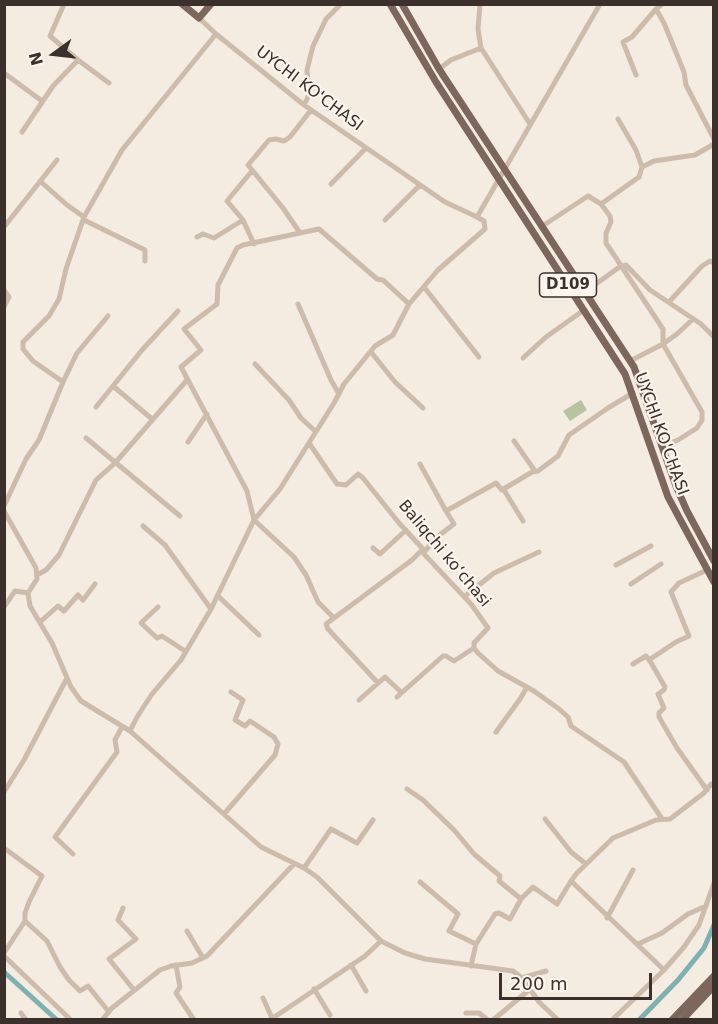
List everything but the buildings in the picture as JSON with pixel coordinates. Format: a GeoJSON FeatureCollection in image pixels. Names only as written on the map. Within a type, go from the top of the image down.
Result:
{"type":"FeatureCollection","features":[{"type":"Feature","properties":{"kind":"main road"},"geometry":{"type":"LineString","coordinates":[[182,4],[199,18],[211,4]]}},
{"type":"Feature","properties":{"kind":"main road","name":"UYCHI KO'CHASI"},"geometry":{"type":"LineString","coordinates":[[390,4],[436,82],[625,374],[668,497],[714,582]]}},
{"type":"Feature","properties":{"kind":"main road","name":"UYCHI KO'CHASI"},"geometry":{"type":"LineString","coordinates":[[402,4],[439,69],[630,361],[687,511],[714,561]]}},
{"type":"Feature","properties":{"kind":"main road"},"geometry":{"type":"LineString","coordinates":[[672,1020],[709,989],[714,969]]}},
{"type":"Feature","properties":{"kind":"main road"},"geometry":{"type":"LineString","coordinates":[[682,1020],[709,989],[714,976]]}},
{"type":"Feature","properties":{"kind":"street"},"geometry":{"type":"LineString","coordinates":[[64,4],[50,36],[109,83]]}},
{"type":"Feature","properties":{"kind":"street"},"geometry":{"type":"LineString","coordinates":[[304,105],[308,98],[307,70],[313,46],[326,20],[340,4]]}},
{"type":"Feature","properties":{"kind":"street"},"geometry":{"type":"LineString","coordinates":[[480,4],[478,29],[481,48],[530,124]]}},
{"type":"Feature","properties":{"kind":"street"},"geometry":{"type":"LineString","coordinates":[[130,731],[152,694],[181,660],[218,596],[254,520],[280,489],[351,374],[375,346],[393,335],[409,304],[438,270],[482,233],[485,225],[477,217],[600,4]]}},
{"type":"Feature","properties":{"kind":"street"},"geometry":{"type":"LineString","coordinates":[[636,75],[623,42],[632,37],[662,4]]}},
{"type":"Feature","properties":{"kind":"street"},"geometry":{"type":"LineString","coordinates":[[656,9],[664,22],[680,62],[686,86],[714,139]]}},
{"type":"Feature","properties":{"kind":"street","name":"UYCHI KO'CHASI"},"geometry":{"type":"LineString","coordinates":[[199,18],[304,105],[420,186],[445,202],[477,217]]}},
{"type":"Feature","properties":{"kind":"street"},"geometry":{"type":"LineString","coordinates":[[63,382],[33,361],[23,350],[22,344],[49,316],[59,299],[66,268],[84,218],[122,150],[216,34]]}},
{"type":"Feature","properties":{"kind":"street"},"geometry":{"type":"LineString","coordinates":[[439,69],[451,60],[481,48]]}},
{"type":"Feature","properties":{"kind":"street"},"geometry":{"type":"LineString","coordinates":[[22,132],[53,86],[78,60]]}},
{"type":"Feature","properties":{"kind":"street"},"geometry":{"type":"LineString","coordinates":[[4,73],[42,101]]}},
{"type":"Feature","properties":{"kind":"street"},"geometry":{"type":"LineString","coordinates":[[300,233],[248,164],[271,139],[284,141],[290,137],[311,110]]}},
{"type":"Feature","properties":{"kind":"street"},"geometry":{"type":"LineString","coordinates":[[601,204],[641,174],[642,167],[636,150],[618,119]]}},
{"type":"Feature","properties":{"kind":"street"},"geometry":{"type":"LineString","coordinates":[[642,167],[654,161],[695,155],[714,144]]}},
{"type":"Feature","properties":{"kind":"street"},"geometry":{"type":"LineString","coordinates":[[331,184],[366,148]]}},
{"type":"Feature","properties":{"kind":"street"},"geometry":{"type":"LineString","coordinates":[[4,227],[57,160]]}},
{"type":"Feature","properties":{"kind":"street"},"geometry":{"type":"LineString","coordinates":[[252,171],[227,201],[243,220],[254,244]]}},
{"type":"Feature","properties":{"kind":"street"},"geometry":{"type":"LineString","coordinates":[[40,181],[84,218],[145,250],[144,261]]}},
{"type":"Feature","properties":{"kind":"street"},"geometry":{"type":"LineString","coordinates":[[385,220],[420,186]]}},
{"type":"Feature","properties":{"kind":"street"},"geometry":{"type":"LineString","coordinates":[[541,227],[588,196],[601,204],[611,222],[606,233],[606,243],[663,329],[663,344],[703,416],[697,428],[661,447]]}},
{"type":"Feature","properties":{"kind":"street"},"geometry":{"type":"LineString","coordinates":[[197,237],[203,234],[214,238],[243,220]]}},
{"type":"Feature","properties":{"kind":"street"},"geometry":{"type":"LineString","coordinates":[[333,617],[318,602],[306,575],[294,558],[254,520],[247,491],[181,366],[201,350],[184,329],[217,304],[218,285],[234,251],[243,245],[322,229],[377,279],[383,280],[409,304]]}},
{"type":"Feature","properties":{"kind":"street"},"geometry":{"type":"LineString","coordinates":[[669,302],[702,266],[710,261],[714,263]]}},
{"type":"Feature","properties":{"kind":"street"},"geometry":{"type":"LineString","coordinates":[[585,292],[622,266],[628,267],[650,290],[693,319],[714,338]]}},
{"type":"Feature","properties":{"kind":"street"},"geometry":{"type":"LineString","coordinates":[[424,286],[479,357]]}},
{"type":"Feature","properties":{"kind":"street"},"geometry":{"type":"LineString","coordinates":[[4,290],[9,297],[4,307]]}},
{"type":"Feature","properties":{"kind":"street"},"geometry":{"type":"LineString","coordinates":[[298,303],[339,394]]}},
{"type":"Feature","properties":{"kind":"street"},"geometry":{"type":"LineString","coordinates":[[524,358],[546,337],[584,310]]}},
{"type":"Feature","properties":{"kind":"street"},"geometry":{"type":"LineString","coordinates":[[96,407],[142,350],[178,311]]}},
{"type":"Feature","properties":{"kind":"street"},"geometry":{"type":"LineString","coordinates":[[4,506],[26,459],[39,440],[77,353],[108,316]]}},
{"type":"Feature","properties":{"kind":"street"},"geometry":{"type":"LineString","coordinates":[[630,361],[663,344],[693,319]]}},
{"type":"Feature","properties":{"kind":"street"},"geometry":{"type":"LineString","coordinates":[[371,352],[394,382],[423,408]]}},
{"type":"Feature","properties":{"kind":"street"},"geometry":{"type":"LineString","coordinates":[[255,364],[315,432]]}},
{"type":"Feature","properties":{"kind":"street"},"geometry":{"type":"LineString","coordinates":[[187,380],[115,463],[96,480],[59,555],[46,570],[37,575],[28,592],[30,606],[52,643],[67,678],[81,700],[130,731],[261,847],[304,868],[316,877],[381,941],[405,953],[425,959],[513,971],[522,978],[529,990],[558,1020]]}},
{"type":"Feature","properties":{"kind":"street"},"geometry":{"type":"LineString","coordinates":[[113,386],[152,419]]}},
{"type":"Feature","properties":{"kind":"street"},"geometry":{"type":"LineString","coordinates":[[504,490],[538,471],[558,456],[569,435],[633,393]]}},
{"type":"Feature","properties":{"kind":"street"},"geometry":{"type":"LineString","coordinates":[[188,442],[207,414]]}},
{"type":"Feature","properties":{"kind":"street"},"geometry":{"type":"LineString","coordinates":[[87,438],[180,516]]}},
{"type":"Feature","properties":{"kind":"street"},"geometry":{"type":"LineString","coordinates":[[514,441],[536,471]]}},
{"type":"Feature","properties":{"kind":"street","name":"Baliqchi koʻchasi"},"geometry":{"type":"LineString","coordinates":[[309,443],[337,484],[346,485],[359,474],[464,597],[488,628],[476,639],[474,648]]}},
{"type":"Feature","properties":{"kind":"street"},"geometry":{"type":"LineString","coordinates":[[378,683],[325,624],[423,551],[454,524],[420,464]]}},
{"type":"Feature","properties":{"kind":"street"},"geometry":{"type":"LineString","coordinates":[[446,511],[496,483],[504,490],[523,521]]}},
{"type":"Feature","properties":{"kind":"street"},"geometry":{"type":"LineString","coordinates":[[4,511],[33,561],[37,575]]}},
{"type":"Feature","properties":{"kind":"street"},"geometry":{"type":"LineString","coordinates":[[143,526],[165,545],[211,609]]}},
{"type":"Feature","properties":{"kind":"street"},"geometry":{"type":"LineString","coordinates":[[374,548],[380,554],[406,530]]}},
{"type":"Feature","properties":{"kind":"street"},"geometry":{"type":"LineString","coordinates":[[616,565],[651,546]]}},
{"type":"Feature","properties":{"kind":"street"},"geometry":{"type":"LineString","coordinates":[[464,597],[494,573],[538,552]]}},
{"type":"Feature","properties":{"kind":"street"},"geometry":{"type":"LineString","coordinates":[[631,584],[661,564]]}},
{"type":"Feature","properties":{"kind":"street"},"geometry":{"type":"LineString","coordinates":[[650,660],[689,636],[671,592],[679,583],[707,570]]}},
{"type":"Feature","properties":{"kind":"street"},"geometry":{"type":"LineString","coordinates":[[40,622],[58,606],[64,611],[78,595],[84,600],[95,584]]}},
{"type":"Feature","properties":{"kind":"street"},"geometry":{"type":"LineString","coordinates":[[4,607],[15,591],[28,592]]}},
{"type":"Feature","properties":{"kind":"street"},"geometry":{"type":"LineString","coordinates":[[218,596],[259,635]]}},
{"type":"Feature","properties":{"kind":"street"},"geometry":{"type":"LineString","coordinates":[[158,607],[141,623],[157,638],[162,636],[185,651]]}},
{"type":"Feature","properties":{"kind":"street"},"geometry":{"type":"LineString","coordinates":[[359,700],[387,677],[399,694],[443,656],[454,661],[474,648],[498,671],[527,687],[566,714],[571,726],[624,762],[662,819]]}},
{"type":"Feature","properties":{"kind":"street"},"geometry":{"type":"LineString","coordinates":[[633,664],[645,656],[650,660],[665,688],[658,694],[664,708],[658,715],[677,748],[707,790]]}},
{"type":"Feature","properties":{"kind":"street"},"geometry":{"type":"LineString","coordinates":[[4,792],[24,760],[67,678]]}},
{"type":"Feature","properties":{"kind":"street"},"geometry":{"type":"LineString","coordinates":[[496,732],[527,687]]}},
{"type":"Feature","properties":{"kind":"street"},"geometry":{"type":"LineString","coordinates":[[224,814],[275,755],[278,744],[274,736],[250,721],[245,726],[234,720],[243,700],[231,692]]}},
{"type":"Feature","properties":{"kind":"street"},"geometry":{"type":"LineString","coordinates":[[73,854],[55,837],[117,752],[115,740],[122,727]]}},
{"type":"Feature","properties":{"kind":"street"},"geometry":{"type":"LineString","coordinates":[[471,966],[476,944],[495,914],[499,913],[509,919],[521,899],[533,887],[557,904],[571,881],[609,841],[618,835],[662,819],[672,818],[707,790],[711,784],[714,786]]}},
{"type":"Feature","properties":{"kind":"street"},"geometry":{"type":"LineString","coordinates":[[407,789],[423,800],[454,830],[474,854],[500,876],[499,881],[521,899]]}},
{"type":"Feature","properties":{"kind":"street"},"geometry":{"type":"LineString","coordinates":[[545,819],[571,852],[586,864]]}},
{"type":"Feature","properties":{"kind":"street"},"geometry":{"type":"LineString","coordinates":[[304,868],[332,829],[357,843],[373,820]]}},
{"type":"Feature","properties":{"kind":"street"},"geometry":{"type":"LineString","coordinates":[[5,850],[42,876],[29,902],[25,921],[4,954],[71,1020]]}},
{"type":"Feature","properties":{"kind":"street"},"geometry":{"type":"LineString","coordinates":[[102,1020],[134,990],[160,970],[192,963],[203,958],[294,864]]}},
{"type":"Feature","properties":{"kind":"street"},"geometry":{"type":"LineString","coordinates":[[608,918],[633,870]]}},
{"type":"Feature","properties":{"kind":"street"},"geometry":{"type":"LineString","coordinates":[[571,881],[664,970]]}},
{"type":"Feature","properties":{"kind":"street"},"geometry":{"type":"LineString","coordinates":[[420,882],[458,914],[449,931],[476,944]]}},
{"type":"Feature","properties":{"kind":"street"},"geometry":{"type":"LineString","coordinates":[[612,1020],[664,970],[692,936],[714,883]]}},
{"type":"Feature","properties":{"kind":"street"},"geometry":{"type":"LineString","coordinates":[[638,944],[662,933],[688,914],[706,906]]}},
{"type":"Feature","properties":{"kind":"street"},"geometry":{"type":"LineString","coordinates":[[123,908],[118,920],[136,939],[109,959],[134,990]]}},
{"type":"Feature","properties":{"kind":"street"},"geometry":{"type":"LineString","coordinates":[[25,921],[47,941],[69,980],[80,991],[88,986],[109,1012]]}},
{"type":"Feature","properties":{"kind":"street"},"geometry":{"type":"LineString","coordinates":[[187,931],[203,958]]}},
{"type":"Feature","properties":{"kind":"street"},"geometry":{"type":"LineString","coordinates":[[263,998],[274,1018],[365,956],[381,941]]}},
{"type":"Feature","properties":{"kind":"street"},"geometry":{"type":"LineString","coordinates":[[176,965],[180,987],[176,993],[194,1020]]}},
{"type":"Feature","properties":{"kind":"street"},"geometry":{"type":"LineString","coordinates":[[351,965],[366,991]]}},
{"type":"Feature","properties":{"kind":"street"},"geometry":{"type":"LineString","coordinates":[[522,978],[546,970]]}},
{"type":"Feature","properties":{"kind":"street"},"geometry":{"type":"LineString","coordinates":[[314,989],[330,1015]]}},
{"type":"Feature","properties":{"kind":"street"},"geometry":{"type":"LineString","coordinates":[[494,1020],[529,990]]}},
{"type":"Feature","properties":{"kind":"street"},"geometry":{"type":"LineString","coordinates":[[21,1013],[27,1020]]}},
{"type":"Feature","properties":{"kind":"street"},"geometry":{"type":"LineString","coordinates":[[466,1013],[479,1013],[488,1020]]}},
{"type":"Feature","properties":{"kind":"green space"},"geometry":{"type":"Polygon","coordinates":[[[581,400],[587,410],[570,421],[563,411],[581,400]]]}},
{"type":"Feature","properties":{"kind":"waterway"},"geometry":{"type":"LineString","coordinates":[[639,1020],[678,980],[704,948],[714,925]]}},
{"type":"Feature","properties":{"kind":"waterway"},"geometry":{"type":"LineString","coordinates":[[4,972],[57,1020]]}}]}
